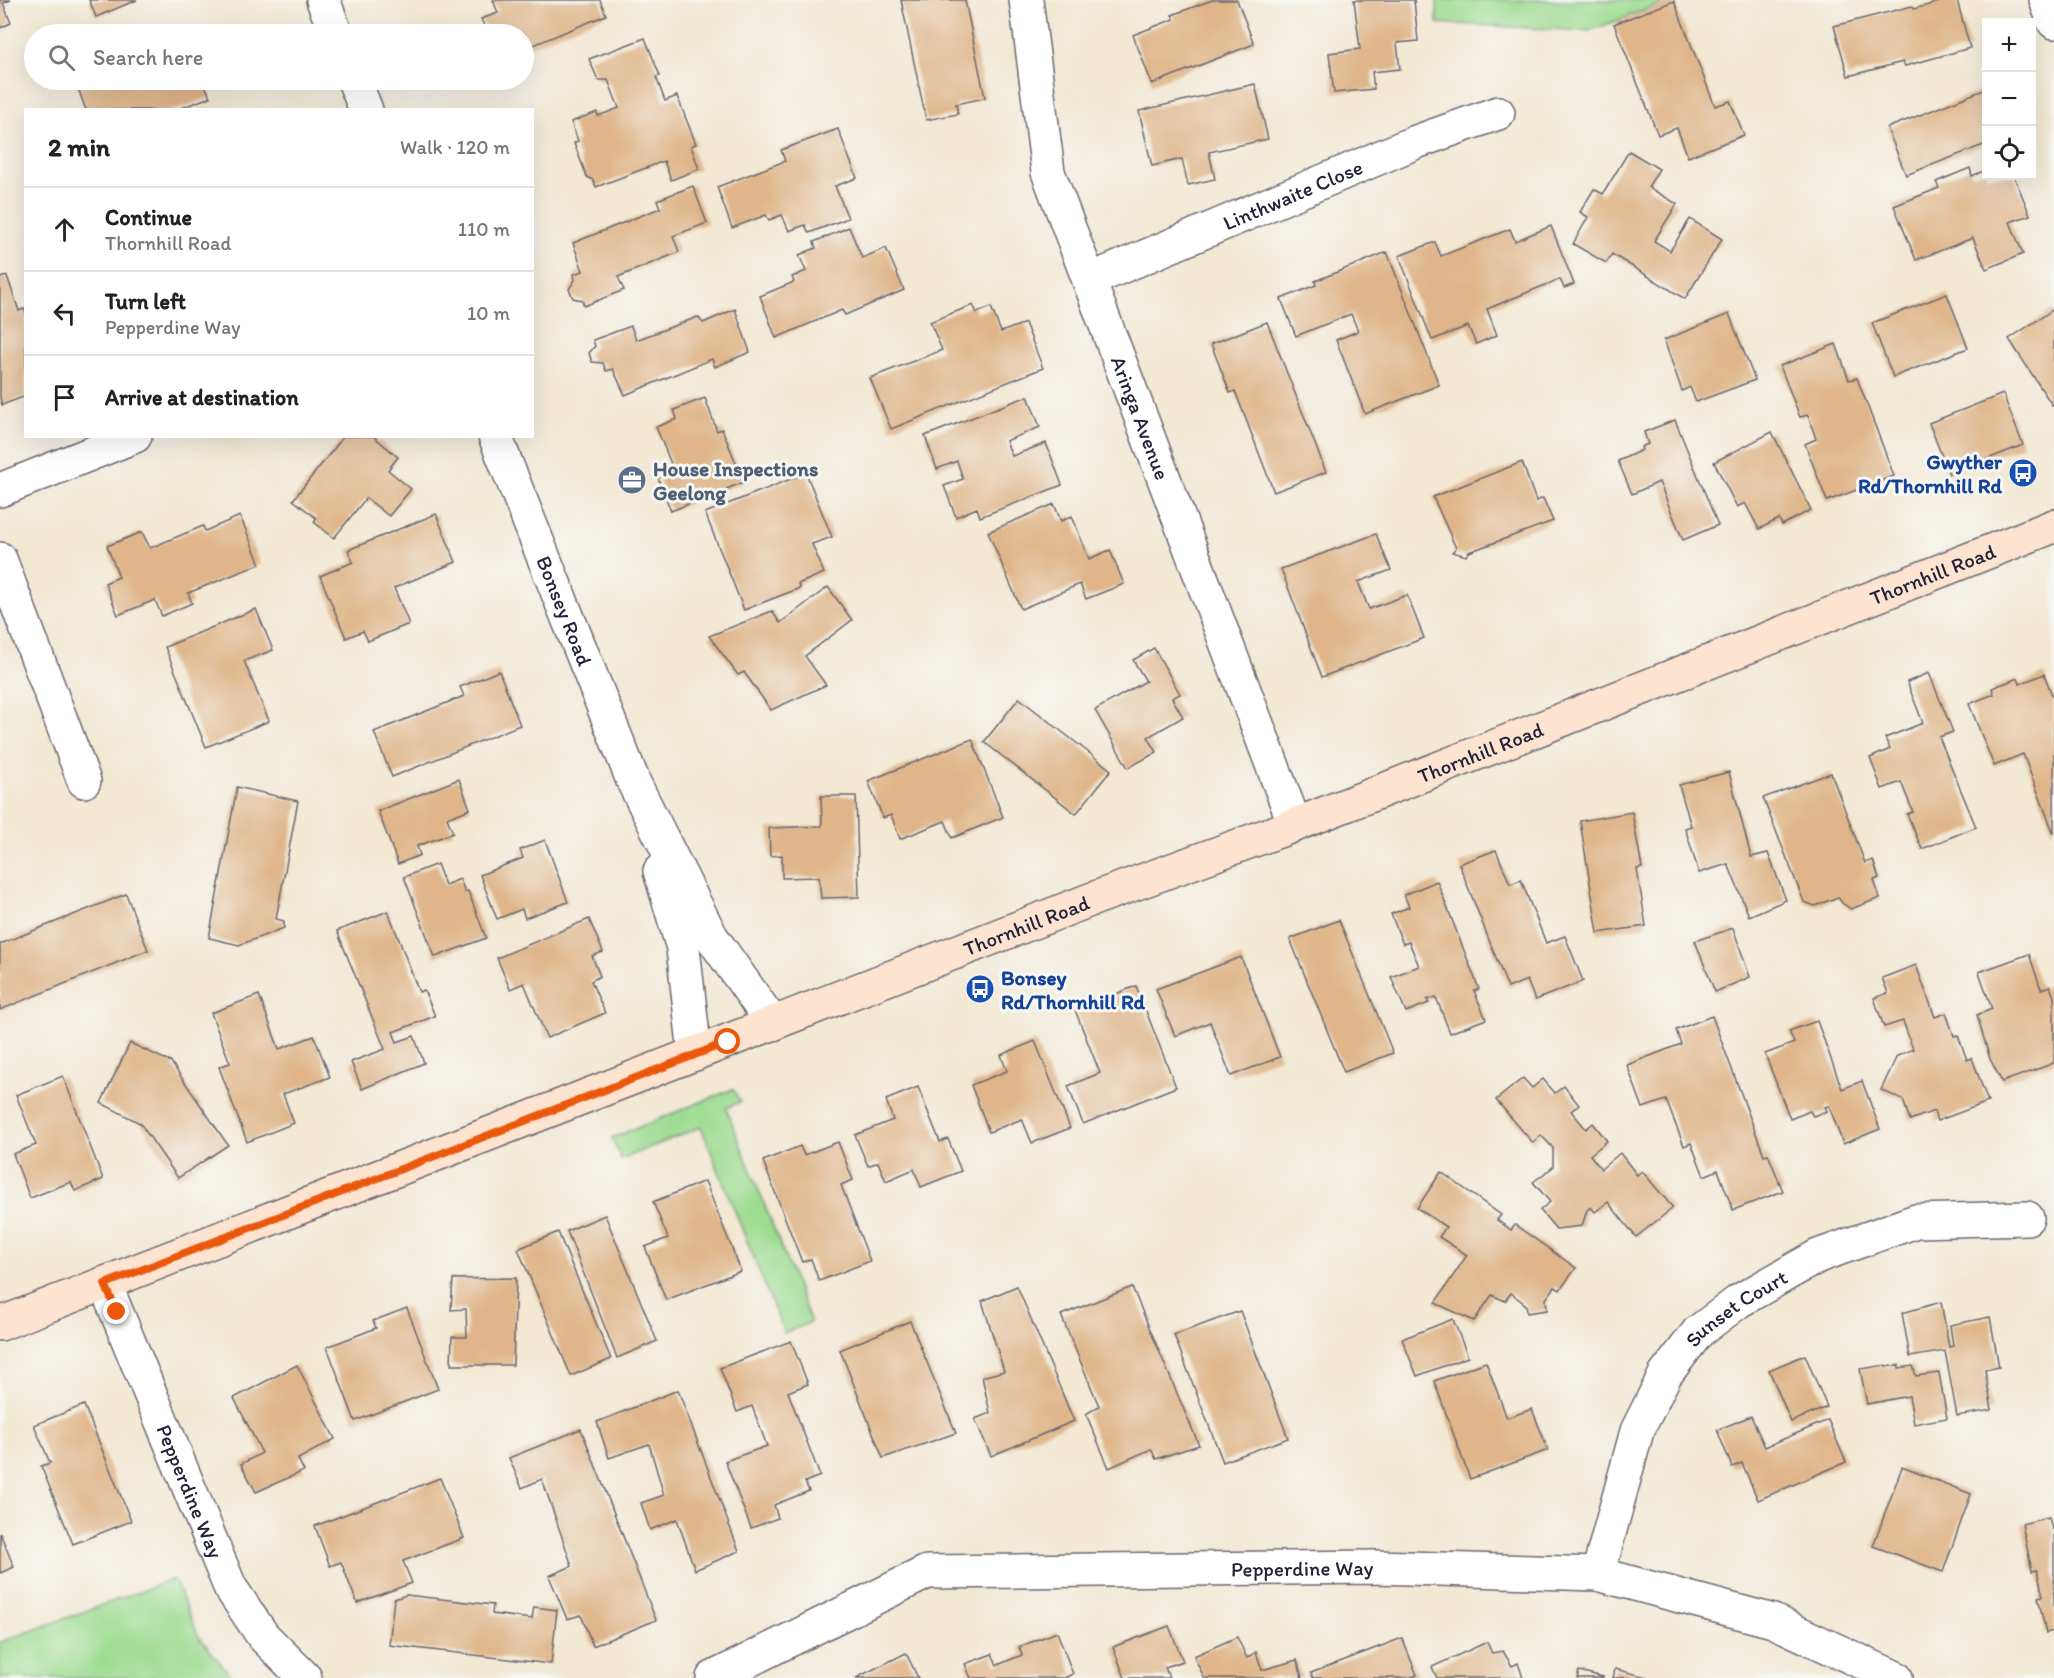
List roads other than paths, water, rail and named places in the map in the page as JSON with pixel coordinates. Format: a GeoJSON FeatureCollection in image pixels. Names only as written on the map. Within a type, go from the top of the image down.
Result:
{"type":"FeatureCollection","features":[{"type":"Feature","properties":{"kind":"street"},"geometry":{"type":"LineString","coordinates":[[323,0],[332,24]]}},
{"type":"Feature","properties":{"kind":"street","name":"Aringa Avenue"},"geometry":{"type":"LineString","coordinates":[[1026,0],[1048,172],[1295,825]]}},
{"type":"Feature","properties":{"kind":"street"},"geometry":{"type":"LineString","coordinates":[[2046,0],[2054,22]]}},
{"type":"Feature","properties":{"kind":"street"},"geometry":{"type":"LineString","coordinates":[[358,90],[365,108]]}},
{"type":"Feature","properties":{"kind":"street","name":"Linthwaite Close"},"geometry":{"type":"LineString","coordinates":[[1090,280],[1416,142],[1498,113]]}},
{"type":"Feature","properties":{"kind":"street"},"geometry":{"type":"LineString","coordinates":[[0,490],[130,438]]}},
{"type":"Feature","properties":{"kind":"street","name":"Bonsey Road"},"geometry":{"type":"LineString","coordinates":[[496,438],[634,783],[711,936],[773,1024]]}},
{"type":"Feature","properties":{"kind":"street","name":"Thornhill Road"},"geometry":{"type":"LineString","coordinates":[[0,1324],[1090,900],[1295,825],[2054,526]]}},
{"type":"Feature","properties":{"kind":"street"},"geometry":{"type":"LineString","coordinates":[[0,559],[84,781]]}},
{"type":"Feature","properties":{"kind":"street","name":"Bonsey Road"},"geometry":{"type":"LineString","coordinates":[[634,783],[683,948],[695,1054]]}},
{"type":"Feature","properties":{"kind":"street","name":"Sunset Court"},"geometry":{"type":"LineString","coordinates":[[1598,1574],[1637,1431],[1665,1375],[1698,1332],[1738,1301],[1818,1256],[1916,1221],[2027,1218]]}},
{"type":"Feature","properties":{"kind":"street","name":"Pepperdine Way"},"geometry":{"type":"LineString","coordinates":[[105,1284],[230,1587],[263,1636],[298,1676]]}},
{"type":"Feature","properties":{"kind":"street","name":"Pepperdine Way"},"geometry":{"type":"LineString","coordinates":[[713,1678],[927,1572],[1377,1567],[1598,1574],[1773,1621],[1896,1678]]}},
{"type":"Feature","properties":{"kind":"place","name":"Gwyther Rd/Thornhill Rd"},"geometry":{"type":"Point","coordinates":[2023,473]}},
{"type":"Feature","properties":{"kind":"place","name":"House Inspections Geelong"},"geometry":{"type":"Point","coordinates":[632,480]}},
{"type":"Feature","properties":{"kind":"place","name":"Bonsey Rd/Thornhill Rd"},"geometry":{"type":"Point","coordinates":[980,989]}}]}
